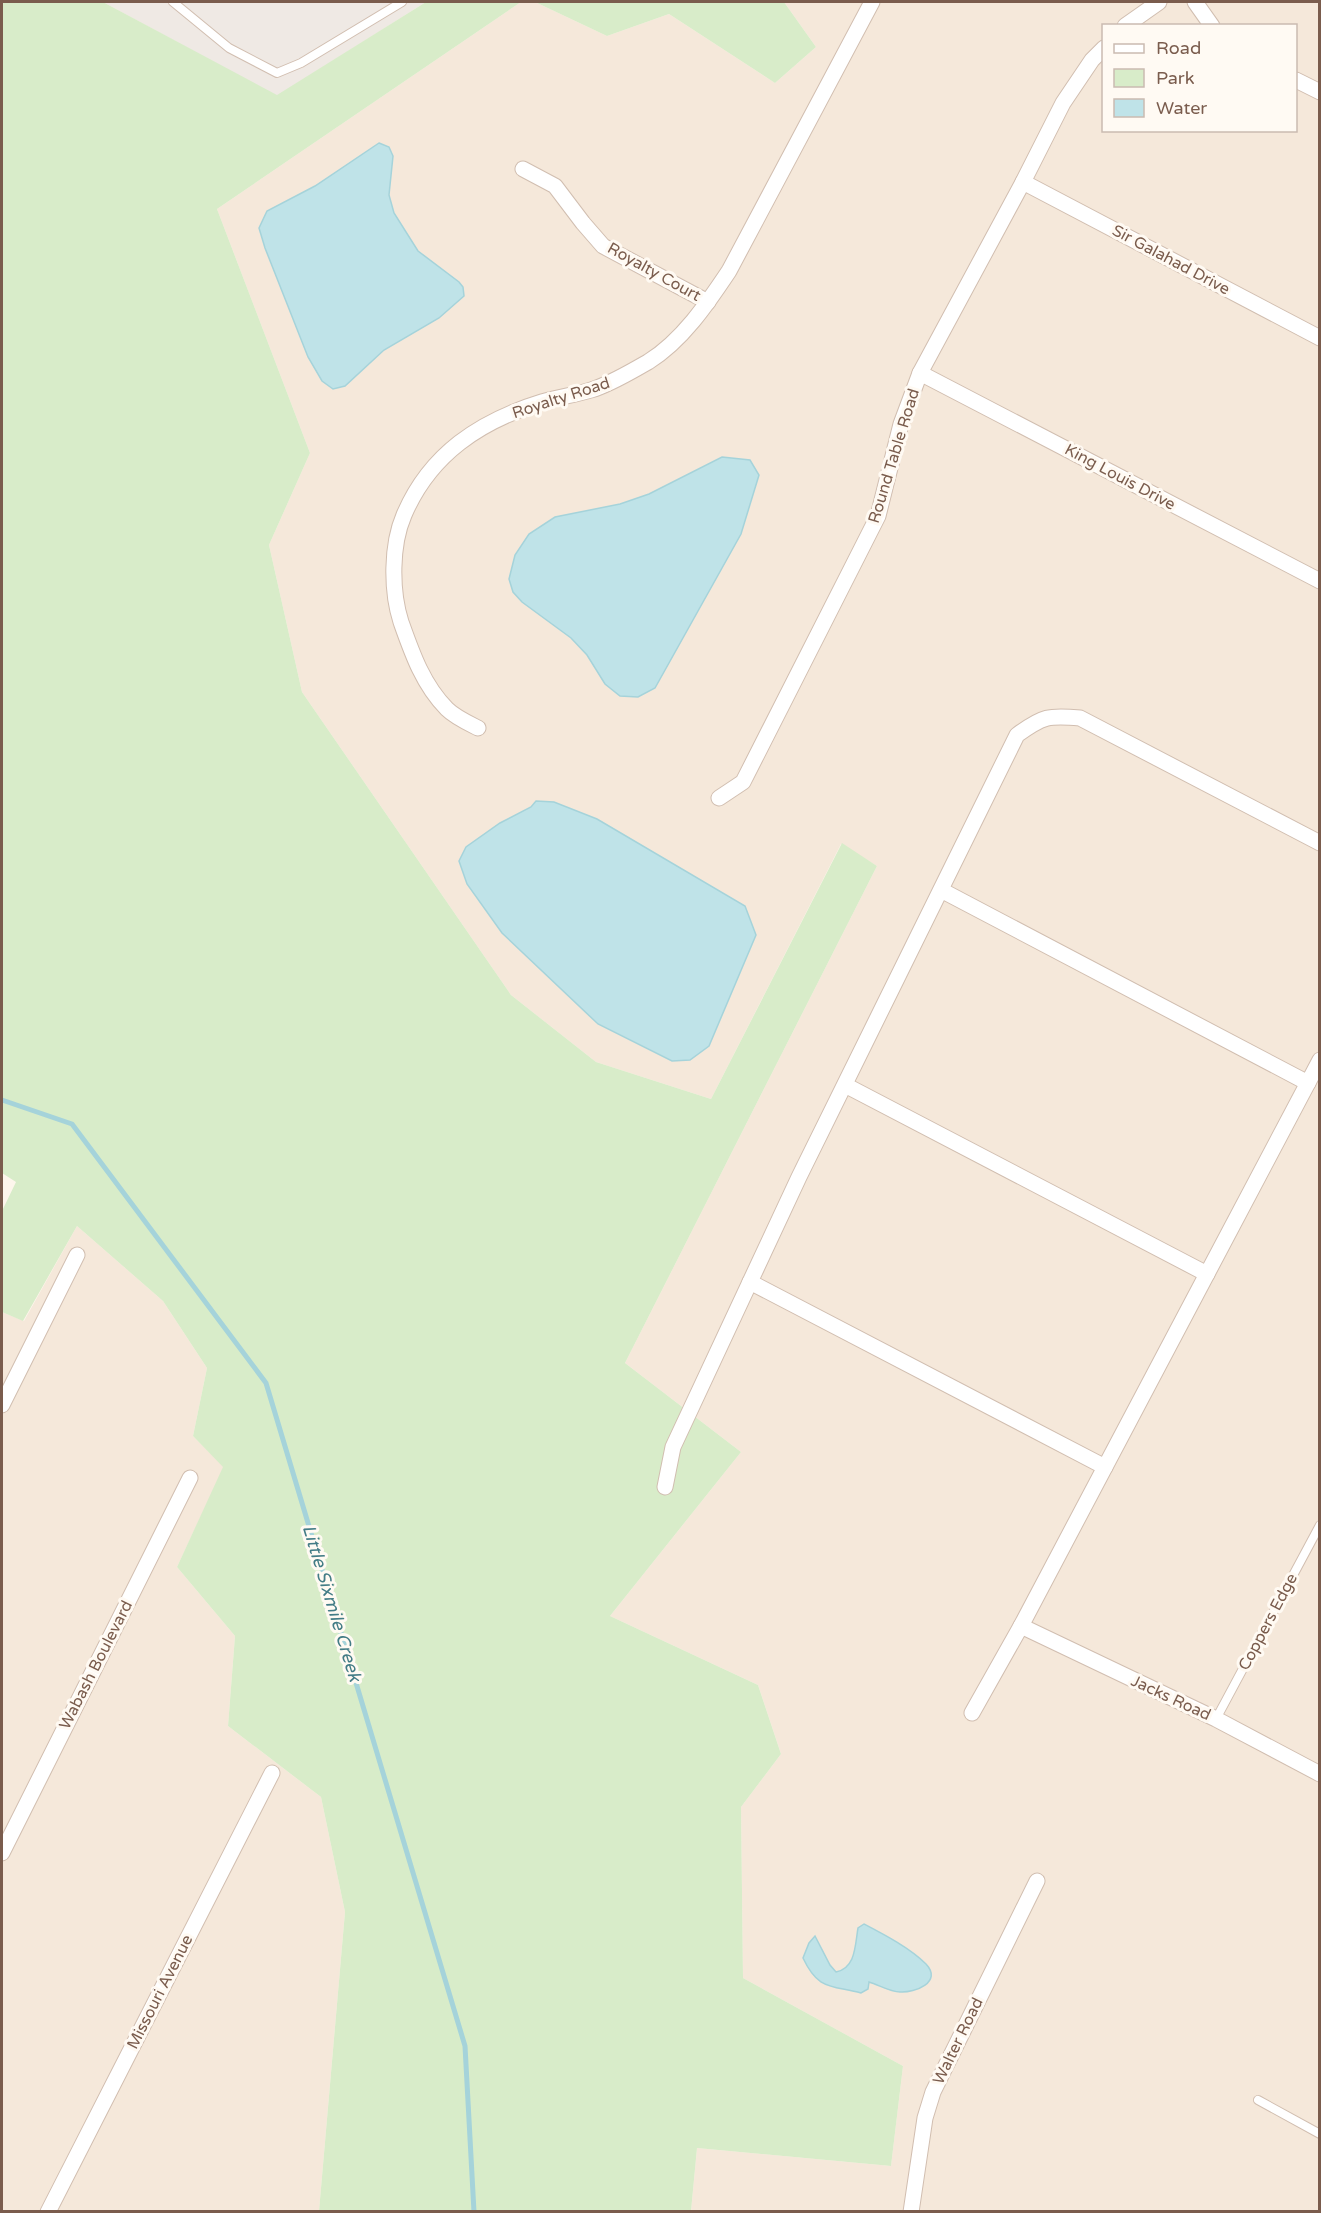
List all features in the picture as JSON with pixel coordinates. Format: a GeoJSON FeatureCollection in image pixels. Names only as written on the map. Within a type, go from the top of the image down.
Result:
{"type":"FeatureCollection","features":[{"type":"Feature","properties":{"kind":"street","name":"Royalty Road"},"geometry":{"type":"LineString","coordinates":[[478,728],[448,711],[426,682],[410,649],[398,611],[394,558],[399,527],[412,497],[428,471],[449,449],[486,425],[542,402],[591,390],[618,379],[651,360],[676,339],[708,302],[729,271],[872,2]]}},
{"type":"Feature","properties":{"kind":"street"},"geometry":{"type":"LineString","coordinates":[[1128,24],[1160,2]]}},
{"type":"Feature","properties":{"kind":"street"},"geometry":{"type":"LineString","coordinates":[[1195,2],[1211,24]]}},
{"type":"Feature","properties":{"kind":"street","name":"Round Table Road"},"geometry":{"type":"LineString","coordinates":[[719,798],[743,782],[878,516],[901,424],[920,373],[1023,183],[1063,103],[1092,60],[1102,50]]}},
{"type":"Feature","properties":{"kind":"street"},"geometry":{"type":"LineString","coordinates":[[1297,80],[1320,92]]}},
{"type":"Feature","properties":{"kind":"street","name":"Royalty Court"},"geometry":{"type":"LineString","coordinates":[[523,169],[555,186],[603,246],[708,302]]}},
{"type":"Feature","properties":{"kind":"street","name":"Sir Galahad Drive"},"geometry":{"type":"LineString","coordinates":[[1023,183],[1320,338]]}},
{"type":"Feature","properties":{"kind":"street","name":"King Louis Drive"},"geometry":{"type":"LineString","coordinates":[[920,373],[1320,582]]}},
{"type":"Feature","properties":{"kind":"street"},"geometry":{"type":"LineString","coordinates":[[665,1487],[673,1447],[750,1282],[1017,735],[1037,720],[1055,716],[1080,718],[1320,843]]}},
{"type":"Feature","properties":{"kind":"street"},"geometry":{"type":"LineString","coordinates":[[941,890],[1308,1083]]}},
{"type":"Feature","properties":{"kind":"street"},"geometry":{"type":"LineString","coordinates":[[972,1713],[1021,1626],[1320,1060]]}},
{"type":"Feature","properties":{"kind":"street"},"geometry":{"type":"LineString","coordinates":[[845,1084],[1207,1274]]}},
{"type":"Feature","properties":{"kind":"street"},"geometry":{"type":"LineString","coordinates":[[2,1405],[77,1255]]}},
{"type":"Feature","properties":{"kind":"street"},"geometry":{"type":"LineString","coordinates":[[750,1282],[1105,1467]]}},
{"type":"Feature","properties":{"kind":"street","name":"Wabash Boulevard"},"geometry":{"type":"LineString","coordinates":[[2,1853],[190,1478]]}},
{"type":"Feature","properties":{"kind":"street","name":"Jacks Road"},"geometry":{"type":"LineString","coordinates":[[1021,1626],[1216,1719],[1320,1774]]}},
{"type":"Feature","properties":{"kind":"street","name":"Missouri Avenue"},"geometry":{"type":"LineString","coordinates":[[48,2211],[272,1773]]}},
{"type":"Feature","properties":{"kind":"street","name":"Walter Road"},"geometry":{"type":"LineString","coordinates":[[911,2211],[924,2118],[933,2092],[1037,1881]]}},
{"type":"Feature","properties":{"kind":"lane"},"geometry":{"type":"LineString","coordinates":[[172,2],[229,48],[278,73],[301,63],[402,2]]}},
{"type":"Feature","properties":{"kind":"lane","name":"Coppers Edge"},"geometry":{"type":"LineString","coordinates":[[1216,1719],[1320,1525]]}},
{"type":"Feature","properties":{"kind":"lane"},"geometry":{"type":"LineString","coordinates":[[1258,2100],[1320,2133]]}},
{"type":"Feature","properties":{"kind":"shaded area"},"geometry":{"type":"Polygon","coordinates":[[[103,2],[426,2],[277,96],[103,2]]]}},
{"type":"Feature","properties":{"kind":"shaded area"},"geometry":{"type":"Polygon","coordinates":[[[521,2],[535,2],[607,36],[669,14],[775,83],[816,47],[784,2],[1319,2],[1319,2211],[691,2211],[697,2148],[891,2166],[903,2066],[743,1978],[741,1807],[781,1754],[758,1685],[610,1616],[741,1452],[625,1363],[877,866],[841,844],[711,1099],[596,1062],[511,995],[302,692],[269,545],[310,453],[217,209],[521,2]]]}},
{"type":"Feature","properties":{"kind":"shaded area"},"geometry":{"type":"Polygon","coordinates":[[[77,1226],[163,1301],[207,1368],[193,1436],[224,1467],[177,1567],[235,1636],[228,1726],[321,1797],[345,1912],[319,2211],[2,2211],[2,1312],[24,1321],[77,1226]]]}},
{"type":"Feature","properties":{"kind":"green space"},"geometry":{"type":"Polygon","coordinates":[[[2,2],[103,2],[277,95],[426,2],[521,2],[217,209],[310,453],[269,545],[302,692],[511,995],[596,1062],[711,1099],[842,843],[877,866],[625,1363],[741,1452],[610,1616],[758,1685],[781,1754],[741,1807],[743,1978],[903,2066],[891,2166],[697,2148],[691,2211],[319,2211],[345,1912],[321,1797],[228,1726],[235,1636],[177,1567],[223,1467],[193,1436],[207,1368],[163,1301],[77,1226],[23,1321],[2,1312],[2,1211],[16,1182],[2,1173],[2,2]]]}},
{"type":"Feature","properties":{"kind":"green space"},"geometry":{"type":"Polygon","coordinates":[[[535,2],[784,2],[816,47],[775,83],[669,14],[607,36],[535,2]]]}},
{"type":"Feature","properties":{"kind":"water"},"geometry":{"type":"Polygon","coordinates":[[[379,143],[389,147],[393,156],[389,195],[394,213],[418,251],[459,282],[463,287],[464,296],[439,318],[384,350],[345,386],[333,389],[322,381],[308,357],[259,228],[267,211],[315,186],[379,143]]]}},
{"type":"Feature","properties":{"kind":"water"},"geometry":{"type":"Polygon","coordinates":[[[722,457],[750,460],[759,475],[741,534],[655,688],[638,697],[620,696],[605,684],[587,655],[571,638],[522,602],[513,592],[509,579],[515,555],[529,534],[555,517],[620,504],[649,494],[722,457]]]}},
{"type":"Feature","properties":{"kind":"water"},"geometry":{"type":"Polygon","coordinates":[[[536,801],[554,802],[597,819],[745,906],[756,935],[709,1046],[690,1060],[672,1061],[598,1024],[502,933],[467,884],[459,861],[466,847],[500,823],[531,807],[536,801]]]}},
{"type":"Feature","properties":{"kind":"water"},"geometry":{"type":"Polygon","coordinates":[[[864,1924],[920,1958],[930,1970],[929,1981],[913,1991],[906,1992],[888,1990],[869,1982],[868,1989],[861,1993],[826,1985],[814,1976],[803,1958],[809,1943],[815,1936],[836,1972],[843,1970],[851,1961],[858,1928],[864,1924]]]}},
{"type":"Feature","properties":{"kind":"waterway","name":"Little Sixmile Creek"},"geometry":{"type":"LineString","coordinates":[[2,1100],[72,1124],[266,1383],[465,2046],[474,2212]]}}]}
